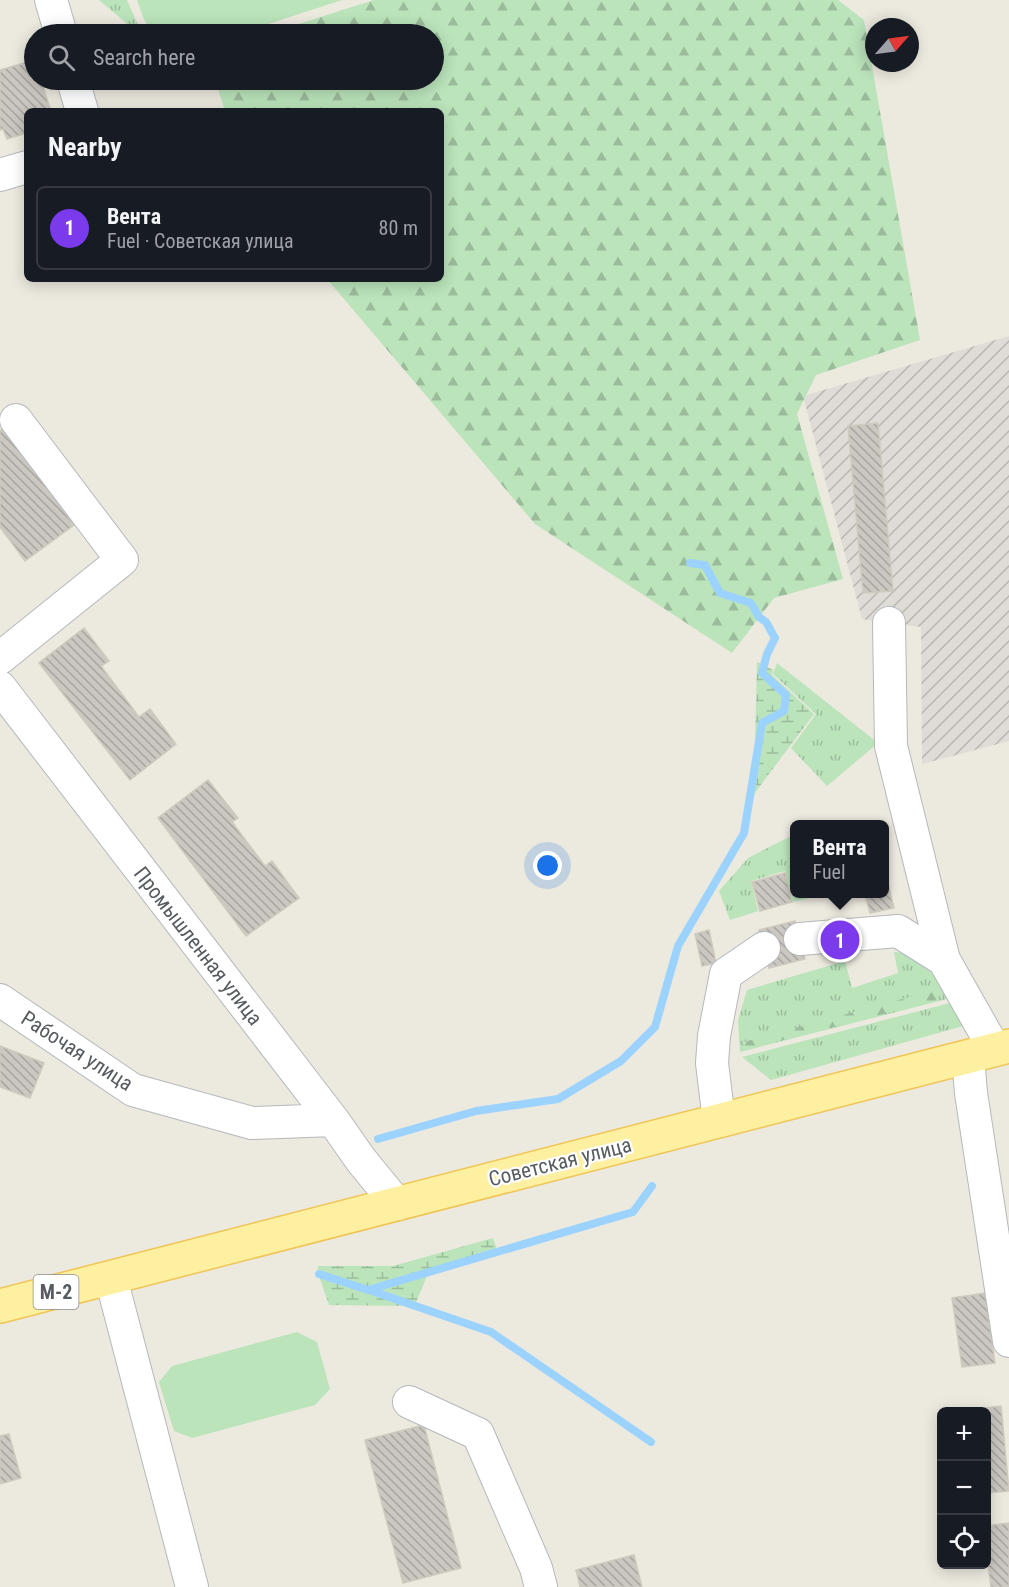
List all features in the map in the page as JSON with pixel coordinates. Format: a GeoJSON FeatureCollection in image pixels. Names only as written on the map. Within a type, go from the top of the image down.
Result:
{"type":"FeatureCollection","features":[{"type":"Feature","properties":{"kind":"main road","name":"Советская улица"},"geometry":{"type":"LineString","coordinates":[[111,1278],[991,1051]]}},
{"type":"Feature","properties":{"kind":"main road","name":"М-2"},"geometry":{"type":"LineString","coordinates":[[0,1306],[111,1278]]}},
{"type":"Feature","properties":{"kind":"street"},"geometry":{"type":"LineString","coordinates":[[51,0],[58,24]]}},
{"type":"Feature","properties":{"kind":"street"},"geometry":{"type":"LineString","coordinates":[[76,90],[81,108]]}},
{"type":"Feature","properties":{"kind":"street"},"geometry":{"type":"LineString","coordinates":[[0,175],[24,168]]}},
{"type":"Feature","properties":{"kind":"street"},"geometry":{"type":"LineString","coordinates":[[0,658],[122,560],[16,420]]}},
{"type":"Feature","properties":{"kind":"street"},"geometry":{"type":"LineString","coordinates":[[889,623],[891,746],[944,960],[991,1051],[973,1105],[1009,1341]]}},
{"type":"Feature","properties":{"kind":"street","name":"Промышленная улица"},"geometry":{"type":"LineString","coordinates":[[0,687],[397,1204]]}},
{"type":"Feature","properties":{"kind":"street"},"geometry":{"type":"LineString","coordinates":[[800,939],[898,931],[944,960]]}},
{"type":"Feature","properties":{"kind":"street"},"geometry":{"type":"LineString","coordinates":[[719,1121],[712,1063],[714,1036],[726,974],[764,948]]}},
{"type":"Feature","properties":{"kind":"street","name":"Рабочая улица"},"geometry":{"type":"LineString","coordinates":[[0,1000],[133,1090],[252,1123],[333,1120]]}},
{"type":"Feature","properties":{"kind":"street"},"geometry":{"type":"LineString","coordinates":[[111,1278],[192,1587]]}},
{"type":"Feature","properties":{"kind":"street"},"geometry":{"type":"LineString","coordinates":[[408,1402],[478,1434],[536,1569],[541,1587]]}},
{"type":"Feature","properties":{"kind":"shaded area"},"geometry":{"type":"Polygon","coordinates":[[[1009,336],[1009,741],[922,764],[921,627],[862,619],[803,396],[1009,336]]]}},
{"type":"Feature","properties":{"kind":"green space"},"geometry":{"type":"Polygon","coordinates":[[[99,0],[127,0],[138,24],[127,24],[99,0]]]}},
{"type":"Feature","properties":{"kind":"green space"},"geometry":{"type":"Polygon","coordinates":[[[137,0],[342,0],[269,24],[147,24],[137,0]]]}},
{"type":"Feature","properties":{"kind":"green space"},"geometry":{"type":"Polygon","coordinates":[[[374,0],[838,0],[864,20],[865,72],[873,72],[920,340],[816,375],[797,414],[843,579],[774,598],[732,653],[535,524],[330,282],[444,282],[444,108],[224,108],[218,90],[444,90],[444,24],[298,24],[374,0]]]}},
{"type":"Feature","properties":{"kind":"green space"},"geometry":{"type":"Polygon","coordinates":[[[757,662],[762,664],[760,673],[784,695],[783,710],[760,722],[757,743],[755,743],[757,662]]]}},
{"type":"Feature","properties":{"kind":"green space"},"geometry":{"type":"Polygon","coordinates":[[[777,663],[878,743],[827,786],[791,748],[816,714],[773,674],[777,663]]]}},
{"type":"Feature","properties":{"kind":"green space"},"geometry":{"type":"Polygon","coordinates":[[[765,666],[773,670],[772,675],[814,714],[751,798],[763,724],[785,711],[787,694],[763,673],[765,666]]]}},
{"type":"Feature","properties":{"kind":"green space"},"geometry":{"type":"Polygon","coordinates":[[[790,837],[790,890],[785,871],[751,881],[758,911],[730,920],[719,891],[748,858],[790,837]]]}},
{"type":"Feature","properties":{"kind":"green space"},"geometry":{"type":"Polygon","coordinates":[[[792,898],[810,898],[793,902],[792,898]]]}},
{"type":"Feature","properties":{"kind":"green space"},"geometry":{"type":"Polygon","coordinates":[[[894,952],[909,953],[925,965],[951,998],[740,1052],[738,1020],[747,990],[845,961],[852,988],[898,973],[894,952]]]}},
{"type":"Feature","properties":{"kind":"green space"},"geometry":{"type":"Polygon","coordinates":[[[928,992],[939,994],[938,1000],[744,1050],[744,1042],[928,992]]]}},
{"type":"Feature","properties":{"kind":"green space"},"geometry":{"type":"Polygon","coordinates":[[[954,1002],[966,1021],[963,1026],[771,1080],[742,1057],[954,1002]]]}},
{"type":"Feature","properties":{"kind":"green space"},"geometry":{"type":"Polygon","coordinates":[[[493,1238],[497,1250],[369,1288],[318,1272],[318,1266],[393,1266],[493,1238]]]}},
{"type":"Feature","properties":{"kind":"green space"},"geometry":{"type":"Polygon","coordinates":[[[319,1276],[411,1306],[329,1305],[319,1276]]]}},
{"type":"Feature","properties":{"kind":"green space"},"geometry":{"type":"Polygon","coordinates":[[[427,1276],[415,1305],[372,1290],[427,1276]]]}},
{"type":"Feature","properties":{"kind":"green space"},"geometry":{"type":"Polygon","coordinates":[[[297,1332],[317,1342],[330,1389],[315,1405],[192,1438],[174,1431],[159,1382],[172,1366],[297,1332]]]}},
{"type":"Feature","properties":{"kind":"building"},"geometry":{"type":"Polygon","coordinates":[[[24,63],[24,90],[44,90],[50,108],[24,108],[24,134],[7,139],[3,129],[0,130],[0,70],[24,63]]]}},
{"type":"Feature","properties":{"kind":"building"},"geometry":{"type":"Polygon","coordinates":[[[878,423],[893,591],[863,593],[848,426],[878,423]]]}},
{"type":"Feature","properties":{"kind":"building"},"geometry":{"type":"Polygon","coordinates":[[[3,428],[74,525],[25,561],[0,527],[0,431],[3,428]]]}},
{"type":"Feature","properties":{"kind":"building"},"geometry":{"type":"Polygon","coordinates":[[[84,628],[109,661],[101,666],[139,717],[150,709],[176,744],[130,780],[39,663],[84,628]]]}},
{"type":"Feature","properties":{"kind":"building"},"geometry":{"type":"Polygon","coordinates":[[[208,780],[238,818],[232,822],[265,866],[272,861],[299,898],[246,936],[158,818],[208,780]]]}},
{"type":"Feature","properties":{"kind":"building"},"geometry":{"type":"Polygon","coordinates":[[[785,873],[792,902],[760,911],[752,882],[785,873]]]}},
{"type":"Feature","properties":{"kind":"building"},"geometry":{"type":"Polygon","coordinates":[[[889,888],[894,908],[870,913],[866,898],[889,898],[889,888]]]}},
{"type":"Feature","properties":{"kind":"building"},"geometry":{"type":"Polygon","coordinates":[[[795,921],[805,959],[769,968],[759,930],[795,921]]]}},
{"type":"Feature","properties":{"kind":"building"},"geometry":{"type":"Polygon","coordinates":[[[709,930],[716,963],[702,966],[695,934],[709,930]]]}},
{"type":"Feature","properties":{"kind":"building"},"geometry":{"type":"Polygon","coordinates":[[[0,1046],[44,1063],[30,1098],[0,1087],[0,1046]]]}},
{"type":"Feature","properties":{"kind":"building"},"geometry":{"type":"Polygon","coordinates":[[[985,1293],[995,1363],[962,1367],[952,1298],[985,1293]]]}},
{"type":"Feature","properties":{"kind":"building"},"geometry":{"type":"Polygon","coordinates":[[[1001,1406],[1009,1491],[991,1493],[991,1407],[1001,1406]]]}},
{"type":"Feature","properties":{"kind":"building"},"geometry":{"type":"Polygon","coordinates":[[[424,1425],[461,1568],[403,1583],[365,1440],[424,1425]]]}},
{"type":"Feature","properties":{"kind":"building"},"geometry":{"type":"Polygon","coordinates":[[[9,1434],[21,1478],[0,1484],[0,1436],[9,1434]]]}},
{"type":"Feature","properties":{"kind":"building"},"geometry":{"type":"Polygon","coordinates":[[[1009,1523],[1009,1587],[991,1587],[988,1569],[991,1569],[991,1525],[1009,1523]]]}},
{"type":"Feature","properties":{"kind":"building"},"geometry":{"type":"Polygon","coordinates":[[[634,1555],[642,1587],[580,1587],[576,1570],[634,1555]]]}},
{"type":"Feature","properties":{"kind":"waterway"},"geometry":{"type":"LineString","coordinates":[[378,1139],[476,1111],[558,1099],[621,1061],[655,1027],[678,946],[744,833],[762,723],[784,711],[786,695],[762,673],[767,654],[775,638],[766,622],[759,617],[751,603],[720,593],[705,565],[690,563]]}},
{"type":"Feature","properties":{"kind":"waterway"},"geometry":{"type":"LineString","coordinates":[[319,1274],[368,1290],[633,1212],[652,1186]]}},
{"type":"Feature","properties":{"kind":"waterway"},"geometry":{"type":"LineString","coordinates":[[369,1290],[491,1332],[651,1442]]}},
{"type":"Feature","properties":{"kind":"place","name":"Вента"},"geometry":{"type":"Point","coordinates":[840,940]}}]}
